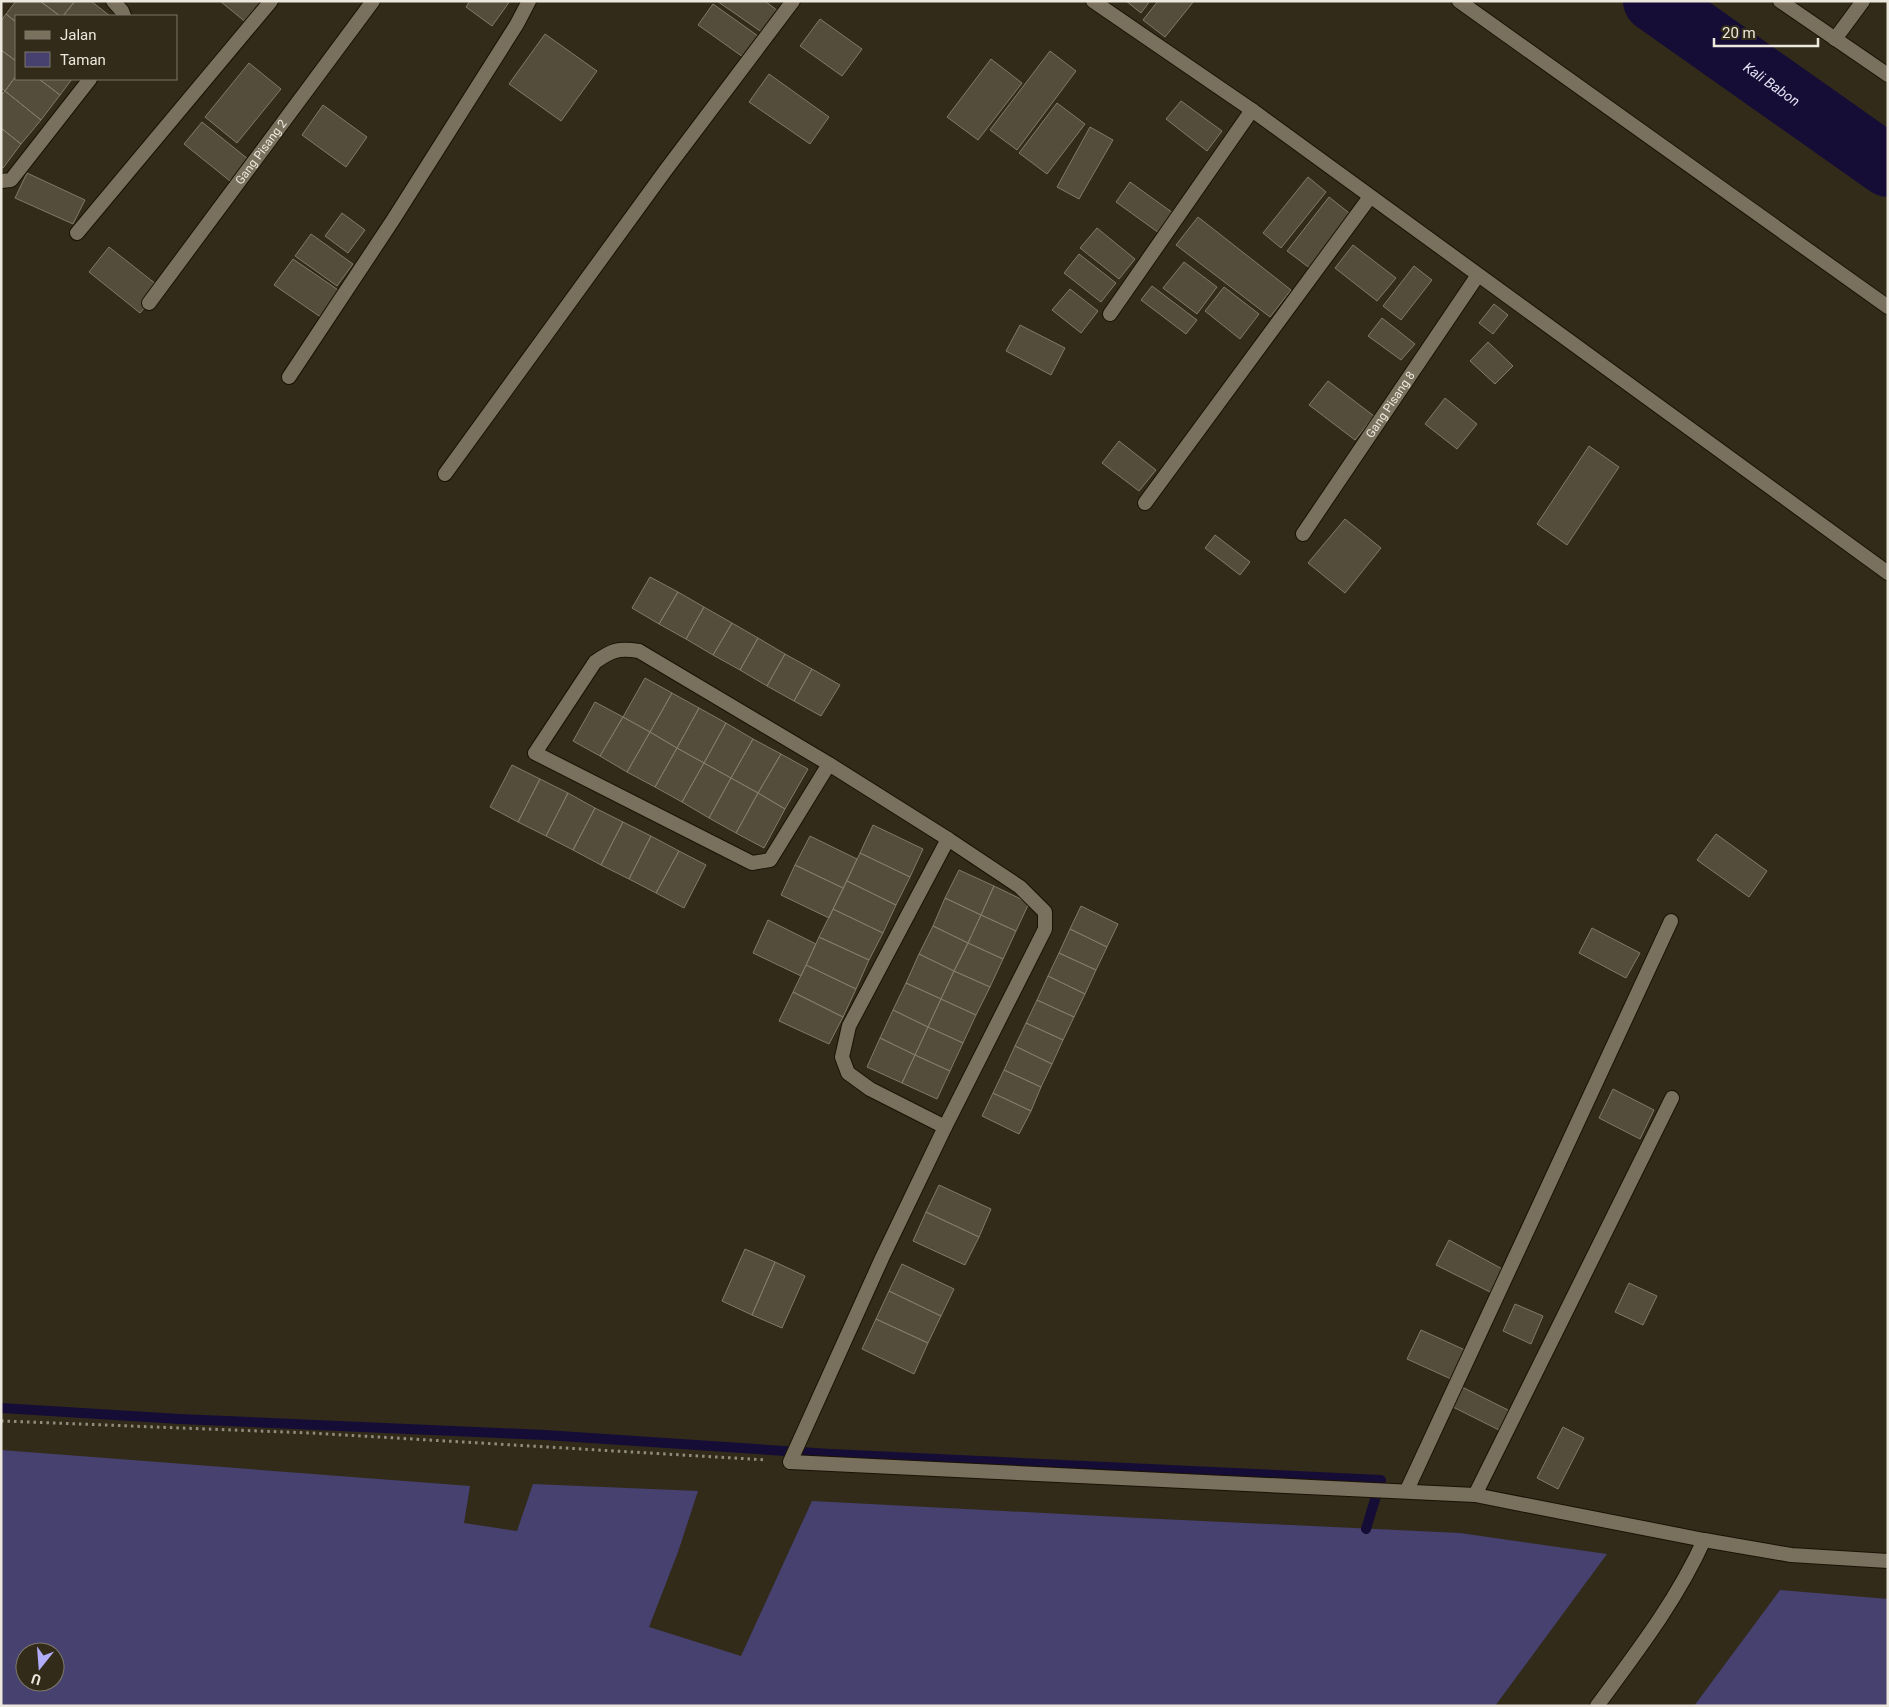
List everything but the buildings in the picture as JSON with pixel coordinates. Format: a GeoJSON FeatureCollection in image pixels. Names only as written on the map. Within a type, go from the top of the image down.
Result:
{"type":"FeatureCollection","features":[{"type":"Feature","properties":{"kind":"street"},"geometry":{"type":"LineString","coordinates":[[113,1],[124,15]]}},
{"type":"Feature","properties":{"kind":"street"},"geometry":{"type":"LineString","coordinates":[[76,233],[271,1]]}},
{"type":"Feature","properties":{"kind":"street","name":"Gang Pisang 2"},"geometry":{"type":"LineString","coordinates":[[149,303],[373,1]]}},
{"type":"Feature","properties":{"kind":"street"},"geometry":{"type":"LineString","coordinates":[[289,377],[393,220],[517,24],[529,1]]}},
{"type":"Feature","properties":{"kind":"street"},"geometry":{"type":"LineString","coordinates":[[445,474],[665,171],[793,1]]}},
{"type":"Feature","properties":{"kind":"street"},"geometry":{"type":"LineString","coordinates":[[1093,1],[1252,110],[1888,573]]}},
{"type":"Feature","properties":{"kind":"street"},"geometry":{"type":"LineString","coordinates":[[1459,1],[1888,307]]}},
{"type":"Feature","properties":{"kind":"street"},"geometry":{"type":"LineString","coordinates":[[1780,1],[1888,75]]}},
{"type":"Feature","properties":{"kind":"street"},"geometry":{"type":"LineString","coordinates":[[1835,39],[1863,1]]}},
{"type":"Feature","properties":{"kind":"street"},"geometry":{"type":"LineString","coordinates":[[1,180],[11,180],[89,80]]}},
{"type":"Feature","properties":{"kind":"street"},"geometry":{"type":"LineString","coordinates":[[1110,314],[1252,110]]}},
{"type":"Feature","properties":{"kind":"street"},"geometry":{"type":"LineString","coordinates":[[1146,503],[1370,197]]}},
{"type":"Feature","properties":{"kind":"street","name":"Gang Pisang 8"},"geometry":{"type":"LineString","coordinates":[[1303,534],[1478,275]]}},
{"type":"Feature","properties":{"kind":"street"},"geometry":{"type":"LineString","coordinates":[[829,764],[770,860],[752,863],[535,753],[595,662],[609,652],[623,648],[639,652],[829,764],[948,839],[1020,887],[1045,912],[1044,929],[878,1266],[790,1462],[1407,1490],[1475,1495],[1791,1555],[1888,1561]]}},
{"type":"Feature","properties":{"kind":"street"},"geometry":{"type":"LineString","coordinates":[[945,1127],[870,1089],[848,1073],[842,1057],[849,1026],[948,839]]}},
{"type":"Feature","properties":{"kind":"street"},"geometry":{"type":"LineString","coordinates":[[1407,1490],[1671,921]]}},
{"type":"Feature","properties":{"kind":"street"},"geometry":{"type":"LineString","coordinates":[[1475,1495],[1672,1098]]}},
{"type":"Feature","properties":{"kind":"street"},"geometry":{"type":"LineString","coordinates":[[1598,1706],[1679,1589],[1704,1540]]}},
{"type":"Feature","properties":{"kind":"path"},"geometry":{"type":"LineString","coordinates":[[1,1421],[311,1433],[790,1462]]}},
{"type":"Feature","properties":{"kind":"green space"},"geometry":{"type":"Polygon","coordinates":[[[1,1450],[470,1486],[464,1523],[517,1531],[533,1484],[698,1491],[678,1552],[649,1627],[741,1656],[812,1501],[1460,1533],[1607,1554],[1495,1706],[1,1706],[1,1450]]]}},
{"type":"Feature","properties":{"kind":"green space"},"geometry":{"type":"Polygon","coordinates":[[[1780,1590],[1888,1599],[1888,1706],[1694,1706],[1780,1590]]]}},
{"type":"Feature","properties":{"kind":"waterway","name":"Kali Babon"},"geometry":{"type":"LineString","coordinates":[[1654,1],[1888,166]]}},
{"type":"Feature","properties":{"kind":"waterway"},"geometry":{"type":"LineString","coordinates":[[1,1408],[180,1419],[545,1435],[831,1454],[1381,1480],[1366,1529]]}}]}
